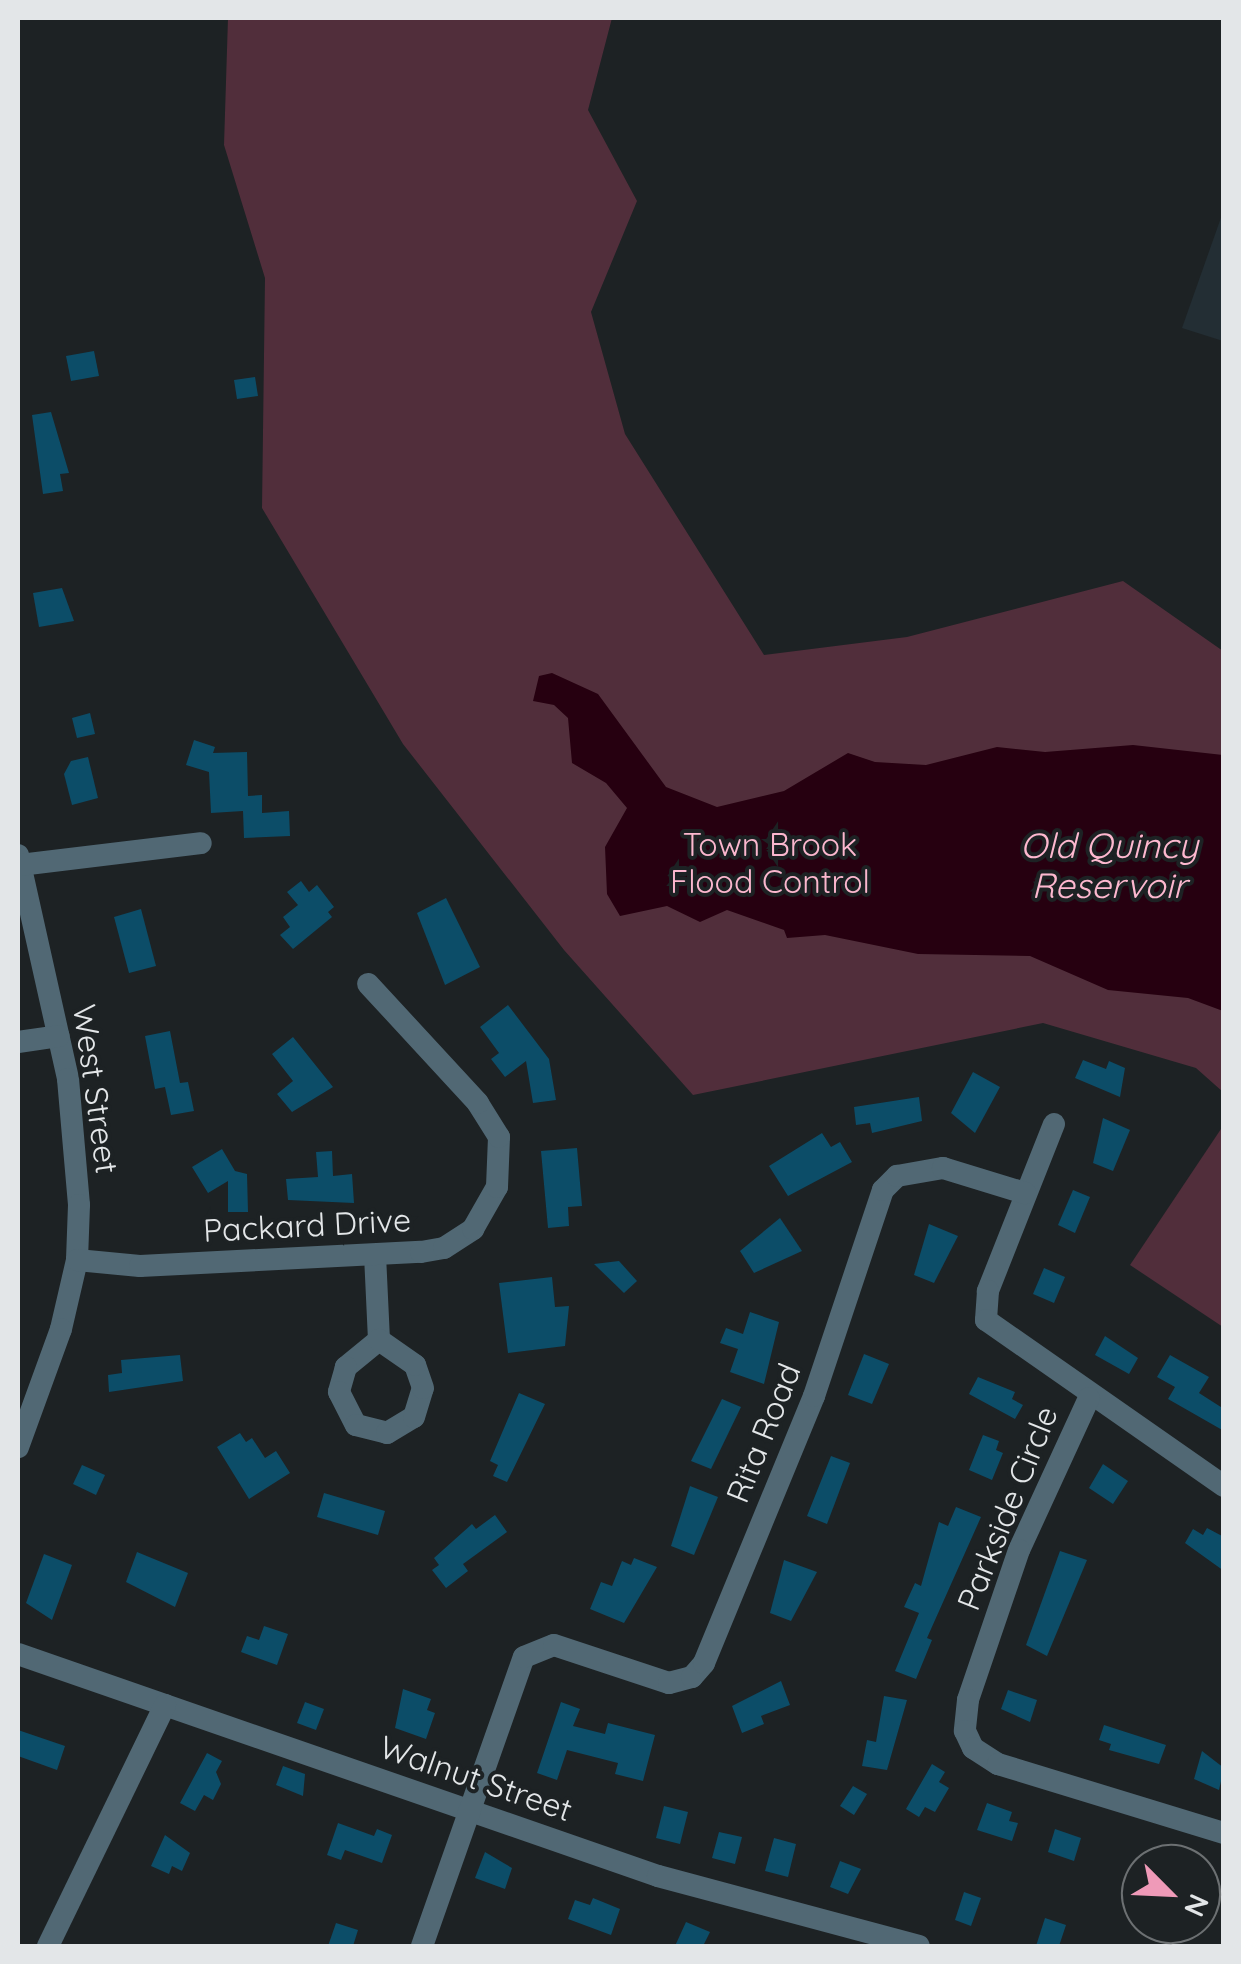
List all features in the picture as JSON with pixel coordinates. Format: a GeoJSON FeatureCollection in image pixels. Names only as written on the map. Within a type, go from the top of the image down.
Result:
{"type":"FeatureCollection","features":[{"type":"Feature","properties":{"kind":"street"},"geometry":{"type":"LineString","coordinates":[[19,860],[201,842]]}},
{"type":"Feature","properties":{"kind":"street","name":"West Street"},"geometry":{"type":"LineString","coordinates":[[18,1446],[54,1353],[77,1260],[78,1159],[60,1036],[19,860]]}},
{"type":"Feature","properties":{"kind":"street","name":"Packard Drive"},"geometry":{"type":"LineString","coordinates":[[77,1260],[140,1266],[374,1255],[433,1251],[464,1236],[488,1209],[502,1163],[499,1137],[487,1114],[368,984]]}},
{"type":"Feature","properties":{"kind":"street"},"geometry":{"type":"LineString","coordinates":[[18,1042],[60,1036]]}},
{"type":"Feature","properties":{"kind":"street"},"geometry":{"type":"LineString","coordinates":[[1054,1124],[988,1291],[986,1320],[1088,1398]]}},
{"type":"Feature","properties":{"kind":"street","name":"Rita Road"},"geometry":{"type":"LineString","coordinates":[[468,1810],[516,1674],[531,1651],[562,1646],[669,1683],[699,1671],[814,1396],[883,1190],[907,1172],[942,1168],[1025,1193]]}},
{"type":"Feature","properties":{"kind":"street"},"geometry":{"type":"LineString","coordinates":[[374,1255],[378,1340]]}},
{"type":"Feature","properties":{"kind":"street","name":"Parkside Circle"},"geometry":{"type":"LineString","coordinates":[[1224,1486],[1088,1398],[1019,1550],[965,1712],[968,1740],[998,1764],[1224,1833]]}},
{"type":"Feature","properties":{"kind":"street","name":"Walnut Street"},"geometry":{"type":"LineString","coordinates":[[18,1654],[683,1884],[919,1946]]}},
{"type":"Feature","properties":{"kind":"street"},"geometry":{"type":"LineString","coordinates":[[48,1946],[165,1706]]}},
{"type":"Feature","properties":{"kind":"street"},"geometry":{"type":"LineString","coordinates":[[422,1946],[468,1810]]}},
{"type":"Feature","properties":{"kind":"shaded area"},"geometry":{"type":"Polygon","coordinates":[[[1223,212],[1224,341],[1182,328],[1223,212]]]}},
{"type":"Feature","properties":{"kind":"green space","name":"Town Brook Flood Control"},"geometry":{"type":"Polygon","coordinates":[[[228,18],[612,18],[588,110],[637,201],[591,312],[625,434],[764,655],[907,637],[1123,581],[1223,651],[1223,1092],[1196,1068],[1043,1023],[693,1095],[564,950],[403,744],[262,508],[265,278],[224,145],[228,18]]]}},
{"type":"Feature","properties":{"kind":"green space"},"geometry":{"type":"Polygon","coordinates":[[[1223,1126],[1223,1327],[1130,1265],[1223,1126]]]}},
{"type":"Feature","properties":{"kind":"water","name":"Old Quincy Reservoir"},"geometry":{"type":"Polygon","coordinates":[[[552,673],[598,694],[666,787],[717,807],[784,791],[848,753],[875,762],[926,765],[997,747],[1045,752],[1133,745],[1223,755],[1223,1011],[1188,998],[1108,990],[1030,956],[918,954],[825,935],[787,938],[784,930],[727,910],[700,922],[667,906],[620,916],[607,894],[605,847],[627,808],[606,783],[572,763],[568,718],[554,705],[533,701],[539,676],[552,673]]]}},
{"type":"Feature","properties":{"kind":"building"},"geometry":{"type":"Polygon","coordinates":[[[94,351],[99,376],[71,381],[66,356],[94,351]]]}},
{"type":"Feature","properties":{"kind":"building"},"geometry":{"type":"Polygon","coordinates":[[[255,377],[258,396],[237,399],[234,380],[255,377]]]}},
{"type":"Feature","properties":{"kind":"building"},"geometry":{"type":"Polygon","coordinates":[[[51,412],[69,473],[60,474],[63,491],[43,494],[32,415],[51,412]]]}},
{"type":"Feature","properties":{"kind":"building"},"geometry":{"type":"Polygon","coordinates":[[[62,588],[74,621],[39,627],[33,593],[62,588]]]}},
{"type":"Feature","properties":{"kind":"building"},"geometry":{"type":"Polygon","coordinates":[[[90,713],[95,734],[77,738],[72,718],[90,713]]]}},
{"type":"Feature","properties":{"kind":"building"},"geometry":{"type":"Polygon","coordinates":[[[194,740],[215,747],[213,753],[247,752],[248,796],[262,795],[262,813],[289,811],[290,836],[244,838],[243,811],[211,813],[209,772],[186,765],[194,740]]]}},
{"type":"Feature","properties":{"kind":"building"},"geometry":{"type":"Polygon","coordinates":[[[88,757],[98,798],[72,805],[64,774],[71,761],[88,757]]]}},
{"type":"Feature","properties":{"kind":"building"},"geometry":{"type":"Polygon","coordinates":[[[301,881],[309,892],[317,885],[334,907],[328,912],[332,917],[293,949],[280,935],[290,927],[283,917],[298,905],[287,892],[301,881]]]}},
{"type":"Feature","properties":{"kind":"building"},"geometry":{"type":"Polygon","coordinates":[[[446,898],[480,967],[445,985],[417,913],[446,898]]]}},
{"type":"Feature","properties":{"kind":"building"},"geometry":{"type":"Polygon","coordinates":[[[141,909],[156,966],[129,973],[114,917],[141,909]]]}},
{"type":"Feature","properties":{"kind":"building"},"geometry":{"type":"Polygon","coordinates":[[[508,1005],[549,1059],[556,1100],[533,1103],[526,1061],[505,1077],[491,1059],[499,1053],[480,1027],[508,1005]]]}},
{"type":"Feature","properties":{"kind":"building"},"geometry":{"type":"Polygon","coordinates":[[[170,1031],[180,1083],[188,1082],[194,1111],[171,1115],[165,1087],[155,1089],[145,1036],[170,1031]]]}},
{"type":"Feature","properties":{"kind":"building"},"geometry":{"type":"Polygon","coordinates":[[[293,1037],[333,1087],[292,1112],[277,1094],[293,1081],[272,1054],[293,1037]]]}},
{"type":"Feature","properties":{"kind":"building"},"geometry":{"type":"Polygon","coordinates":[[[1083,1060],[1106,1069],[1109,1061],[1125,1068],[1120,1097],[1075,1078],[1083,1060]]]}},
{"type":"Feature","properties":{"kind":"building"},"geometry":{"type":"Polygon","coordinates":[[[973,1072],[1000,1087],[975,1133],[951,1113],[973,1072]]]}},
{"type":"Feature","properties":{"kind":"building"},"geometry":{"type":"Polygon","coordinates":[[[919,1097],[922,1121],[872,1133],[870,1123],[856,1125],[854,1107],[919,1097]]]}},
{"type":"Feature","properties":{"kind":"building"},"geometry":{"type":"Polygon","coordinates":[[[1103,1118],[1130,1130],[1113,1171],[1093,1163],[1103,1118]]]}},
{"type":"Feature","properties":{"kind":"building"},"geometry":{"type":"Polygon","coordinates":[[[822,1133],[831,1147],[840,1142],[852,1162],[788,1196],[769,1166],[822,1133]]]}},
{"type":"Feature","properties":{"kind":"building"},"geometry":{"type":"Polygon","coordinates":[[[577,1148],[582,1206],[568,1207],[569,1226],[548,1228],[541,1151],[577,1148]]]}},
{"type":"Feature","properties":{"kind":"building"},"geometry":{"type":"Polygon","coordinates":[[[222,1149],[235,1171],[247,1174],[248,1212],[228,1212],[228,1181],[208,1193],[192,1167],[222,1149]]]}},
{"type":"Feature","properties":{"kind":"building"},"geometry":{"type":"Polygon","coordinates":[[[332,1151],[333,1176],[352,1174],[354,1203],[288,1200],[286,1179],[318,1177],[316,1152],[332,1151]]]}},
{"type":"Feature","properties":{"kind":"building"},"geometry":{"type":"Polygon","coordinates":[[[1073,1190],[1090,1197],[1075,1233],[1058,1225],[1073,1190]]]}},
{"type":"Feature","properties":{"kind":"building"},"geometry":{"type":"Polygon","coordinates":[[[780,1218],[802,1251],[754,1273],[740,1251],[780,1218]]]}},
{"type":"Feature","properties":{"kind":"building"},"geometry":{"type":"Polygon","coordinates":[[[929,1224],[958,1236],[934,1283],[914,1275],[929,1224]]]}},
{"type":"Feature","properties":{"kind":"building"},"geometry":{"type":"Polygon","coordinates":[[[619,1261],[637,1281],[624,1293],[594,1264],[619,1261]]]}},
{"type":"Feature","properties":{"kind":"building"},"geometry":{"type":"Polygon","coordinates":[[[1044,1268],[1065,1277],[1054,1303],[1033,1294],[1044,1268]]]}},
{"type":"Feature","properties":{"kind":"building"},"geometry":{"type":"Polygon","coordinates":[[[552,1277],[555,1307],[569,1306],[565,1346],[508,1353],[499,1283],[552,1277]]]}},
{"type":"Feature","properties":{"kind":"building"},"geometry":{"type":"Polygon","coordinates":[[[750,1312],[779,1322],[764,1384],[730,1372],[738,1349],[720,1343],[726,1328],[743,1334],[750,1312]]]}},
{"type":"Feature","properties":{"kind":"building"},"geometry":{"type":"Polygon","coordinates":[[[1105,1336],[1138,1358],[1129,1374],[1095,1355],[1105,1336]]]}},
{"type":"Feature","properties":{"kind":"building"},"geometry":{"type":"Polygon","coordinates":[[[864,1354],[889,1364],[872,1404],[848,1395],[864,1354]]]}},
{"type":"Feature","properties":{"kind":"building"},"geometry":{"type":"Polygon","coordinates":[[[180,1355],[183,1381],[109,1392],[108,1375],[122,1373],[121,1360],[180,1355]]]}},
{"type":"Feature","properties":{"kind":"building"},"geometry":{"type":"Polygon","coordinates":[[[1170,1355],[1209,1377],[1199,1393],[1224,1409],[1224,1431],[1168,1399],[1175,1387],[1157,1377],[1170,1355]]]}},
{"type":"Feature","properties":{"kind":"building"},"geometry":{"type":"Polygon","coordinates":[[[978,1377],[1015,1392],[1012,1399],[1023,1405],[1015,1419],[969,1394],[978,1377]]]}},
{"type":"Feature","properties":{"kind":"building"},"geometry":{"type":"Polygon","coordinates":[[[519,1393],[545,1404],[507,1482],[493,1476],[498,1465],[490,1461],[519,1393]]]}},
{"type":"Feature","properties":{"kind":"building"},"geometry":{"type":"Polygon","coordinates":[[[722,1399],[741,1407],[711,1469],[691,1461],[722,1399]]]}},
{"type":"Feature","properties":{"kind":"building"},"geometry":{"type":"Polygon","coordinates":[[[240,1433],[246,1442],[252,1438],[265,1458],[276,1451],[290,1473],[249,1499],[217,1447],[240,1433]]]}},
{"type":"Feature","properties":{"kind":"building"},"geometry":{"type":"Polygon","coordinates":[[[983,1435],[999,1441],[996,1450],[1003,1453],[992,1480],[969,1470],[983,1435]]]}},
{"type":"Feature","properties":{"kind":"building"},"geometry":{"type":"Polygon","coordinates":[[[831,1456],[850,1463],[827,1524],[807,1516],[831,1456]]]}},
{"type":"Feature","properties":{"kind":"building"},"geometry":{"type":"Polygon","coordinates":[[[1103,1464],[1128,1481],[1113,1504],[1089,1488],[1103,1464]]]}},
{"type":"Feature","properties":{"kind":"building"},"geometry":{"type":"Polygon","coordinates":[[[82,1465],[105,1475],[96,1495],[73,1484],[82,1465]]]}},
{"type":"Feature","properties":{"kind":"building"},"geometry":{"type":"Polygon","coordinates":[[[690,1486],[718,1497],[694,1555],[671,1546],[690,1486]]]}},
{"type":"Feature","properties":{"kind":"building"},"geometry":{"type":"Polygon","coordinates":[[[324,1493],[385,1511],[378,1535],[317,1517],[324,1493]]]}},
{"type":"Feature","properties":{"kind":"building"},"geometry":{"type":"Polygon","coordinates":[[[956,1507],[981,1517],[927,1638],[932,1640],[916,1679],[895,1671],[919,1613],[904,1607],[915,1583],[921,1586],[939,1522],[948,1526],[956,1507]]]}},
{"type":"Feature","properties":{"kind":"building"},"geometry":{"type":"Polygon","coordinates":[[[495,1515],[507,1532],[463,1564],[468,1571],[446,1588],[432,1570],[439,1565],[434,1558],[472,1524],[476,1529],[495,1515]]]}},
{"type":"Feature","properties":{"kind":"building"},"geometry":{"type":"Polygon","coordinates":[[[1207,1528],[1224,1537],[1224,1571],[1185,1543],[1193,1529],[1203,1535],[1207,1528]]]}},
{"type":"Feature","properties":{"kind":"building"},"geometry":{"type":"Polygon","coordinates":[[[1060,1551],[1087,1560],[1047,1656],[1026,1645],[1060,1551]]]}},
{"type":"Feature","properties":{"kind":"building"},"geometry":{"type":"Polygon","coordinates":[[[137,1552],[188,1573],[175,1607],[126,1582],[137,1552]]]}},
{"type":"Feature","properties":{"kind":"building"},"geometry":{"type":"Polygon","coordinates":[[[44,1554],[72,1565],[52,1620],[26,1603],[44,1554]]]}},
{"type":"Feature","properties":{"kind":"building"},"geometry":{"type":"Polygon","coordinates":[[[634,1558],[657,1567],[624,1623],[590,1609],[601,1582],[612,1586],[622,1561],[631,1565],[634,1558]]]}},
{"type":"Feature","properties":{"kind":"building"},"geometry":{"type":"Polygon","coordinates":[[[784,1560],[817,1572],[791,1621],[770,1613],[784,1560]]]}},
{"type":"Feature","properties":{"kind":"building"},"geometry":{"type":"Polygon","coordinates":[[[264,1626],[288,1634],[277,1665],[241,1652],[247,1636],[259,1640],[264,1626]]]}},
{"type":"Feature","properties":{"kind":"building"},"geometry":{"type":"Polygon","coordinates":[[[781,1681],[790,1705],[761,1716],[764,1724],[742,1733],[732,1706],[781,1681]]]}},
{"type":"Feature","properties":{"kind":"building"},"geometry":{"type":"Polygon","coordinates":[[[403,1689],[431,1699],[427,1710],[435,1713],[426,1739],[395,1728],[403,1689]]]}},
{"type":"Feature","properties":{"kind":"building"},"geometry":{"type":"Polygon","coordinates":[[[1008,1690],[1037,1700],[1030,1722],[1001,1709],[1008,1690]]]}},
{"type":"Feature","properties":{"kind":"building"},"geometry":{"type":"Polygon","coordinates":[[[884,1696],[907,1700],[887,1770],[862,1766],[867,1740],[876,1742],[884,1696]]]}},
{"type":"Feature","properties":{"kind":"building"},"geometry":{"type":"Polygon","coordinates":[[[305,1702],[324,1709],[316,1730],[297,1723],[305,1702]]]}},
{"type":"Feature","properties":{"kind":"building"},"geometry":{"type":"Polygon","coordinates":[[[561,1702],[580,1709],[573,1726],[605,1734],[608,1723],[655,1735],[643,1781],[615,1774],[618,1763],[567,1750],[557,1780],[537,1773],[561,1702]]]}},
{"type":"Feature","properties":{"kind":"building"},"geometry":{"type":"Polygon","coordinates":[[[1104,1725],[1166,1745],[1159,1764],[1109,1750],[1111,1744],[1099,1740],[1104,1725]]]}},
{"type":"Feature","properties":{"kind":"building"},"geometry":{"type":"Polygon","coordinates":[[[18,1730],[65,1746],[57,1770],[18,1756],[18,1730]]]}},
{"type":"Feature","properties":{"kind":"building"},"geometry":{"type":"Polygon","coordinates":[[[1202,1751],[1224,1768],[1219,1790],[1194,1779],[1202,1751]]]}},
{"type":"Feature","properties":{"kind":"building"},"geometry":{"type":"Polygon","coordinates":[[[207,1753],[222,1761],[216,1772],[221,1784],[213,1800],[204,1795],[195,1811],[180,1803],[207,1753]]]}},
{"type":"Feature","properties":{"kind":"building"},"geometry":{"type":"Polygon","coordinates":[[[932,1764],[945,1772],[939,1782],[949,1788],[935,1812],[925,1807],[919,1817],[906,1809],[932,1764]]]}},
{"type":"Feature","properties":{"kind":"building"},"geometry":{"type":"Polygon","coordinates":[[[283,1766],[305,1774],[303,1796],[276,1785],[283,1766]]]}},
{"type":"Feature","properties":{"kind":"building"},"geometry":{"type":"Polygon","coordinates":[[[853,1786],[867,1794],[854,1815],[840,1806],[853,1786]]]}},
{"type":"Feature","properties":{"kind":"building"},"geometry":{"type":"Polygon","coordinates":[[[987,1803],[1012,1812],[1009,1821],[1018,1823],[1012,1841],[977,1830],[987,1803]]]}},
{"type":"Feature","properties":{"kind":"building"},"geometry":{"type":"Polygon","coordinates":[[[664,1806],[688,1812],[680,1844],[656,1838],[664,1806]]]}},
{"type":"Feature","properties":{"kind":"building"},"geometry":{"type":"Polygon","coordinates":[[[338,1823],[374,1836],[377,1829],[392,1835],[382,1863],[345,1850],[341,1860],[327,1855],[338,1823]]]}},
{"type":"Feature","properties":{"kind":"building"},"geometry":{"type":"Polygon","coordinates":[[[1055,1829],[1081,1838],[1074,1861],[1048,1852],[1055,1829]]]}},
{"type":"Feature","properties":{"kind":"building"},"geometry":{"type":"Polygon","coordinates":[[[719,1832],[742,1837],[735,1864],[712,1858],[719,1832]]]}},
{"type":"Feature","properties":{"kind":"building"},"geometry":{"type":"Polygon","coordinates":[[[165,1835],[190,1853],[182,1871],[172,1866],[169,1874],[151,1866],[165,1835]]]}},
{"type":"Feature","properties":{"kind":"building"},"geometry":{"type":"Polygon","coordinates":[[[774,1838],[796,1844],[788,1877],[765,1871],[774,1838]]]}},
{"type":"Feature","properties":{"kind":"building"},"geometry":{"type":"Polygon","coordinates":[[[485,1852],[512,1868],[505,1889],[475,1878],[485,1852]]]}},
{"type":"Feature","properties":{"kind":"building"},"geometry":{"type":"Polygon","coordinates":[[[840,1861],[861,1869],[848,1894],[830,1887],[840,1861]]]}},
{"type":"Feature","properties":{"kind":"building"},"geometry":{"type":"Polygon","coordinates":[[[964,1892],[981,1898],[971,1926],[955,1920],[964,1892]]]}},
{"type":"Feature","properties":{"kind":"building"},"geometry":{"type":"Polygon","coordinates":[[[593,1898],[620,1909],[611,1935],[568,1919],[575,1900],[590,1905],[593,1898]]]}},
{"type":"Feature","properties":{"kind":"building"},"geometry":{"type":"Polygon","coordinates":[[[1045,1918],[1066,1925],[1059,1946],[1036,1946],[1045,1918]]]}},
{"type":"Feature","properties":{"kind":"building"},"geometry":{"type":"Polygon","coordinates":[[[686,1922],[710,1932],[703,1946],[675,1946],[686,1922]]]}},
{"type":"Feature","properties":{"kind":"building"},"geometry":{"type":"Polygon","coordinates":[[[336,1923],[358,1930],[353,1946],[328,1946],[336,1923]]]}}]}
